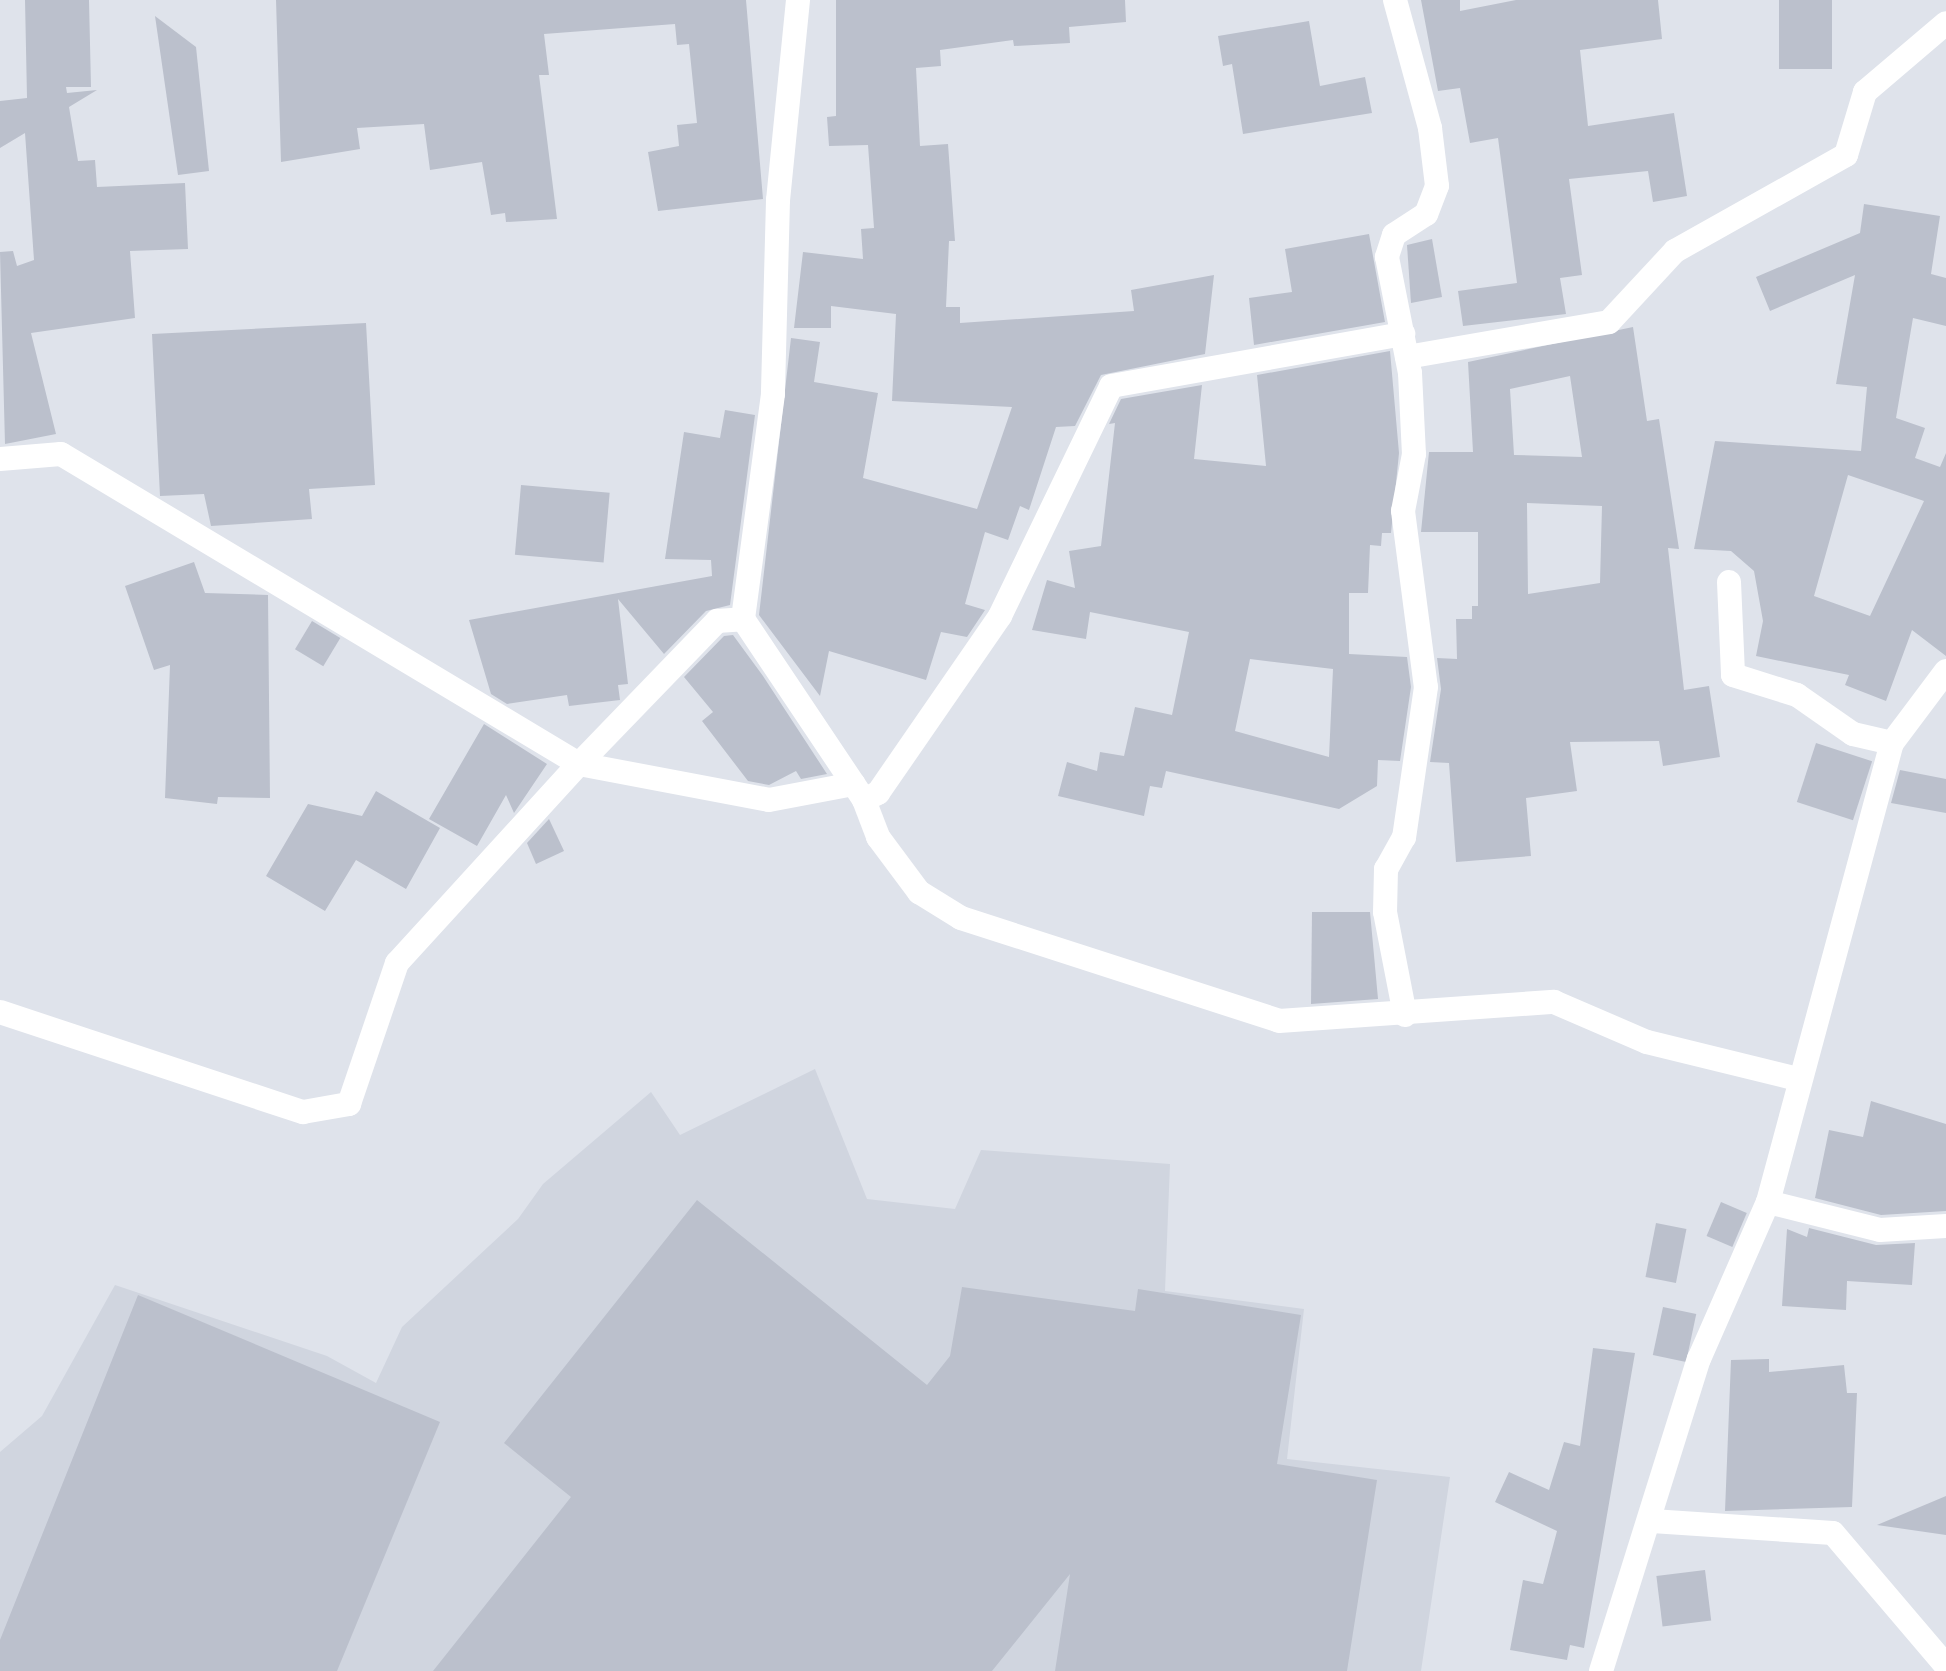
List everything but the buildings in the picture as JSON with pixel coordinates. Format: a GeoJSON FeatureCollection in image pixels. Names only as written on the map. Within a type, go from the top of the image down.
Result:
{"type":"FeatureCollection","features":[{"type":"Feature","properties":{"kind":"street"},"geometry":{"type":"LineString","coordinates":[[798,0],[778,200],[773,394],[743,619],[859,792],[878,837],[919,892],[961,918],[1279,1021],[1405,1015],[1554,1002],[1647,1042],[1798,1079]]}},
{"type":"Feature","properties":{"kind":"street"},"geometry":{"type":"LineString","coordinates":[[1395,0],[1430,128],[1437,186],[1426,214],[1394,235],[1387,257],[1405,346],[1414,454],[1403,511],[1426,687],[1404,837],[1386,869],[1385,912],[1405,1015]]}},
{"type":"Feature","properties":{"kind":"street"},"geometry":{"type":"LineString","coordinates":[[0,459],[61,454],[579,764],[769,800],[878,793],[1000,616],[1111,386],[1609,322],[1675,251],[1846,155],[1865,92],[1946,23]]}},
{"type":"Feature","properties":{"kind":"street"},"geometry":{"type":"LineString","coordinates":[[1729,582],[1733,675],[1797,695],[1853,734],[1892,743]]}},
{"type":"Feature","properties":{"kind":"street"},"geometry":{"type":"LineString","coordinates":[[0,1012],[303,1112],[349,1104],[397,963],[579,764],[717,621],[743,619]]}},
{"type":"Feature","properties":{"kind":"street"},"geometry":{"type":"LineString","coordinates":[[1601,1671],[1612,1619],[1652,1521],[1699,1359],[1768,1202],[1798,1079],[1892,743],[1946,671]]}},
{"type":"Feature","properties":{"kind":"street"},"geometry":{"type":"LineString","coordinates":[[1768,1202],[1880,1230],[1946,1226]]}},
{"type":"Feature","properties":{"kind":"street"},"geometry":{"type":"LineString","coordinates":[[1652,1521],[1833,1533],[1946,1666]]}},
{"type":"Feature","properties":{"kind":"shaded area"},"geometry":{"type":"Polygon","coordinates":[[[815,1069],[867,1199],[955,1209],[981,1150],[1170,1164],[1165,1291],[1304,1309],[1287,1459],[1450,1477],[1421,1671],[0,1671],[0,1452],[42,1416],[115,1285],[327,1356],[376,1383],[402,1327],[518,1219],[543,1184],[651,1092],[680,1135],[815,1069]]]}}]}
